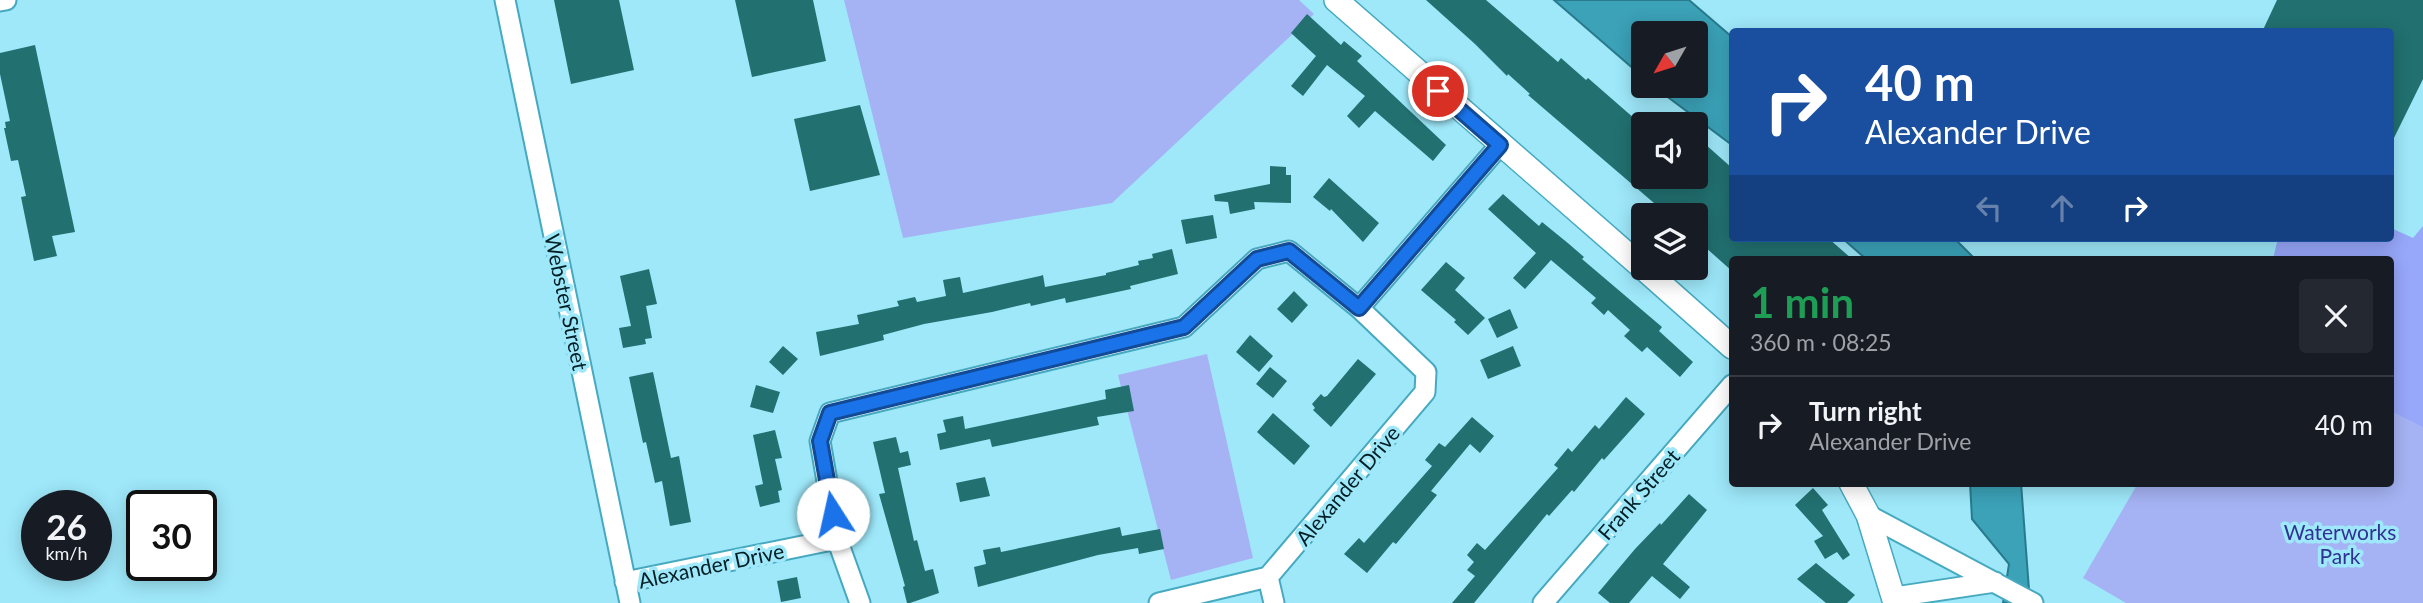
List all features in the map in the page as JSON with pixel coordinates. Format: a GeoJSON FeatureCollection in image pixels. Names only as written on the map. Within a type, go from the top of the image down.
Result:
{"type":"FeatureCollection","features":[{"type":"Feature","properties":{"kind":"street"},"geometry":{"type":"LineString","coordinates":[[0,1],[6,0]]}},
{"type":"Feature","properties":{"kind":"street","name":"Webster Street"},"geometry":{"type":"LineString","coordinates":[[505,0],[630,603]]}},
{"type":"Feature","properties":{"kind":"street"},"geometry":{"type":"LineString","coordinates":[[1336,0],[1631,258]]}},
{"type":"Feature","properties":{"kind":"street"},"geometry":{"type":"LineString","coordinates":[[1359,308],[1500,145]]}},
{"type":"Feature","properties":{"kind":"street","name":"Alexander Drive"},"geometry":{"type":"LineString","coordinates":[[860,603],[837,538],[820,441],[830,413],[1184,327],[1257,259],[1289,251],[1359,308],[1426,372],[1425,392],[1268,578]]}},
{"type":"Feature","properties":{"kind":"street"},"geometry":{"type":"LineString","coordinates":[[1657,280],[1729,344]]}},
{"type":"Feature","properties":{"kind":"street","name":"Frank Street"},"geometry":{"type":"LineString","coordinates":[[1543,603],[1729,389]]}},
{"type":"Feature","properties":{"kind":"street"},"geometry":{"type":"LineString","coordinates":[[1853,487],[1868,515],[1895,600],[1995,582]]}},
{"type":"Feature","properties":{"kind":"street"},"geometry":{"type":"LineString","coordinates":[[1868,515],[2033,603]]}},
{"type":"Feature","properties":{"kind":"street","name":"Alexander Drive"},"geometry":{"type":"LineString","coordinates":[[625,582],[837,538]]}},
{"type":"Feature","properties":{"kind":"street"},"geometry":{"type":"LineString","coordinates":[[1159,603],[1268,578],[1274,603]]}},
{"type":"Feature","properties":{"kind":"green space"},"geometry":{"type":"Polygon","coordinates":[[[844,0],[1299,0],[1314,14],[1112,203],[903,238],[844,0]]]}},
{"type":"Feature","properties":{"kind":"green space","name":"Waterworks Park"},"geometry":{"type":"Polygon","coordinates":[[[2394,342],[2423,357],[2423,603],[2126,603],[2083,578],[2136,487],[2394,487],[2394,342]]]}},
{"type":"Feature","properties":{"kind":"green space"},"geometry":{"type":"Polygon","coordinates":[[[1207,354],[1253,558],[1171,580],[1118,375],[1207,354]]]}},
{"type":"Feature","properties":{"kind":"shaded area"},"geometry":{"type":"Polygon","coordinates":[[[1554,0],[1689,0],[1729,34],[1729,143],[1708,127],[1708,112],[1688,112],[1669,98],[1708,98],[1708,21],[1631,21],[1631,67],[1554,0]]]}},
{"type":"Feature","properties":{"kind":"shaded area"},"geometry":{"type":"Polygon","coordinates":[[[2423,226],[2423,427],[2394,412],[2394,256],[2274,256],[2277,242],[2394,242],[2394,229],[2413,238],[2423,226]]]}},
{"type":"Feature","properties":{"kind":"shaded area"},"geometry":{"type":"Polygon","coordinates":[[[1847,242],[1958,242],[1972,256],[1863,256],[1847,242]]]}},
{"type":"Feature","properties":{"kind":"shaded area"},"geometry":{"type":"Polygon","coordinates":[[[1970,487],[2021,487],[2030,603],[2003,603],[2009,564],[1972,519],[1970,487]]]}},
{"type":"Feature","properties":{"kind":"building"},"geometry":{"type":"Polygon","coordinates":[[[554,0],[619,0],[634,70],[571,84],[554,0]]]}},
{"type":"Feature","properties":{"kind":"building"},"geometry":{"type":"Polygon","coordinates":[[[735,0],[813,0],[826,61],[752,77],[735,0]]]}},
{"type":"Feature","properties":{"kind":"building"},"geometry":{"type":"Polygon","coordinates":[[[1426,0],[1486,0],[1558,62],[1561,58],[1631,116],[1631,183],[1528,95],[1530,94],[1508,74],[1507,76],[1426,0]]]}},
{"type":"Feature","properties":{"kind":"building"},"geometry":{"type":"Polygon","coordinates":[[[2277,0],[2423,0],[2423,79],[2394,138],[2394,28],[2264,28],[2277,0]]]}},
{"type":"Feature","properties":{"kind":"building"},"geometry":{"type":"Polygon","coordinates":[[[1307,14],[1341,45],[1344,41],[1362,56],[1357,61],[1446,145],[1433,161],[1375,111],[1359,128],[1347,116],[1365,96],[1327,65],[1303,96],[1291,86],[1316,56],[1291,33],[1307,14]]]}},
{"type":"Feature","properties":{"kind":"building"},"geometry":{"type":"Polygon","coordinates":[[[35,45],[75,232],[52,236],[57,256],[34,261],[21,197],[26,196],[18,160],[11,161],[4,128],[5,122],[10,121],[0,74],[0,53],[35,45]]]}},
{"type":"Feature","properties":{"kind":"building"},"geometry":{"type":"Polygon","coordinates":[[[860,105],[880,175],[810,191],[794,119],[860,105]]]}},
{"type":"Feature","properties":{"kind":"building"},"geometry":{"type":"Polygon","coordinates":[[[1708,147],[1729,165],[1729,242],[1833,242],[1849,256],[1729,256],[1729,268],[1708,250],[1708,203],[1654,203],[1638,189],[1708,189],[1708,147]]]}},
{"type":"Feature","properties":{"kind":"building"},"geometry":{"type":"Polygon","coordinates":[[[1270,166],[1286,167],[1286,175],[1291,175],[1291,203],[1254,202],[1255,209],[1230,214],[1228,202],[1215,201],[1214,195],[1270,184],[1270,166]]]}},
{"type":"Feature","properties":{"kind":"building"},"geometry":{"type":"Polygon","coordinates":[[[1329,178],[1379,223],[1363,242],[1331,209],[1330,211],[1313,197],[1329,178]]]}},
{"type":"Feature","properties":{"kind":"building"},"geometry":{"type":"Polygon","coordinates":[[[1503,194],[1539,226],[1542,222],[1569,244],[1584,257],[1582,259],[1662,327],[1659,331],[1693,362],[1680,377],[1647,347],[1642,352],[1624,336],[1630,330],[1608,310],[1604,315],[1591,303],[1596,298],[1551,260],[1525,289],[1513,278],[1536,253],[1488,209],[1503,194]]]}},
{"type":"Feature","properties":{"kind":"building"},"geometry":{"type":"Polygon","coordinates":[[[1213,215],[1217,238],[1186,244],[1181,220],[1213,215]]]}},
{"type":"Feature","properties":{"kind":"building"},"geometry":{"type":"Polygon","coordinates":[[[1172,249],[1178,274],[1130,286],[1131,289],[1066,303],[1065,298],[1031,306],[1030,303],[924,324],[883,335],[884,340],[820,356],[816,332],[859,324],[857,315],[899,306],[897,301],[915,297],[917,302],[946,296],[943,280],[960,277],[963,293],[1043,275],[1045,287],[1106,275],[1139,265],[1138,261],[1153,258],[1152,254],[1172,249]]]}},
{"type":"Feature","properties":{"kind":"building"},"geometry":{"type":"Polygon","coordinates":[[[1446,262],[1465,278],[1455,290],[1485,318],[1468,335],[1454,322],[1456,320],[1421,290],[1446,262]]]}},
{"type":"Feature","properties":{"kind":"building"},"geometry":{"type":"Polygon","coordinates":[[[649,269],[657,304],[646,306],[652,338],[645,339],[646,344],[623,348],[619,328],[631,326],[620,276],[649,269]]]}},
{"type":"Feature","properties":{"kind":"building"},"geometry":{"type":"Polygon","coordinates":[[[1294,291],[1308,305],[1292,323],[1277,309],[1294,291]]]}},
{"type":"Feature","properties":{"kind":"building"},"geometry":{"type":"Polygon","coordinates":[[[1510,309],[1518,328],[1497,338],[1488,319],[1510,309]]]}},
{"type":"Feature","properties":{"kind":"building"},"geometry":{"type":"Polygon","coordinates":[[[1250,335],[1273,356],[1259,372],[1236,352],[1250,335]]]}},
{"type":"Feature","properties":{"kind":"building"},"geometry":{"type":"Polygon","coordinates":[[[783,346],[798,359],[783,375],[769,362],[783,346]]]}},
{"type":"Feature","properties":{"kind":"building"},"geometry":{"type":"Polygon","coordinates":[[[1513,346],[1521,366],[1488,379],[1480,360],[1513,346]]]}},
{"type":"Feature","properties":{"kind":"building"},"geometry":{"type":"Polygon","coordinates":[[[1358,359],[1376,374],[1331,427],[1313,410],[1315,408],[1312,404],[1321,394],[1327,396],[1358,359]]]}},
{"type":"Feature","properties":{"kind":"building"},"geometry":{"type":"Polygon","coordinates":[[[1270,367],[1287,381],[1273,398],[1256,384],[1270,367]]]}},
{"type":"Feature","properties":{"kind":"building"},"geometry":{"type":"Polygon","coordinates":[[[653,372],[671,458],[679,456],[691,522],[670,526],[662,481],[655,483],[646,442],[643,443],[629,377],[653,372]]]}},
{"type":"Feature","properties":{"kind":"building"},"geometry":{"type":"Polygon","coordinates":[[[756,385],[780,392],[773,413],[750,407],[756,385]]]}},
{"type":"Feature","properties":{"kind":"building"},"geometry":{"type":"Polygon","coordinates":[[[1129,385],[1134,411],[1097,417],[1099,425],[992,447],[990,439],[940,450],[937,434],[946,432],[943,420],[963,416],[965,429],[1106,399],[1105,390],[1129,385]]]}},
{"type":"Feature","properties":{"kind":"building"},"geometry":{"type":"Polygon","coordinates":[[[1626,397],[1645,414],[1604,460],[1602,458],[1574,492],[1572,490],[1549,516],[1547,514],[1474,603],[1452,603],[1475,576],[1467,570],[1474,562],[1467,555],[1477,543],[1485,550],[1558,468],[1554,465],[1568,448],[1572,452],[1595,425],[1599,429],[1626,397]]]}},
{"type":"Feature","properties":{"kind":"building"},"geometry":{"type":"Polygon","coordinates":[[[1273,413],[1310,446],[1294,465],[1257,432],[1273,413]]]}},
{"type":"Feature","properties":{"kind":"building"},"geometry":{"type":"Polygon","coordinates":[[[1472,417],[1494,436],[1480,453],[1470,444],[1431,491],[1437,495],[1396,544],[1393,542],[1367,573],[1344,554],[1359,538],[1364,543],[1432,466],[1425,460],[1439,443],[1445,447],[1472,417]]]}},
{"type":"Feature","properties":{"kind":"building"},"geometry":{"type":"Polygon","coordinates":[[[775,430],[782,458],[775,459],[782,490],[778,491],[780,502],[760,507],[755,486],[763,484],[753,435],[775,430]]]}},
{"type":"Feature","properties":{"kind":"building"},"geometry":{"type":"Polygon","coordinates":[[[896,437],[900,453],[908,451],[911,465],[898,468],[914,541],[917,540],[925,571],[933,569],[939,593],[910,603],[907,603],[903,587],[905,586],[879,494],[885,493],[873,442],[896,437]]]}},
{"type":"Feature","properties":{"kind":"building"},"geometry":{"type":"Polygon","coordinates":[[[985,477],[990,496],[960,502],[956,483],[985,477]]]}},
{"type":"Feature","properties":{"kind":"building"},"geometry":{"type":"Polygon","coordinates":[[[1813,488],[1828,505],[1822,510],[1850,555],[1843,560],[1837,552],[1825,559],[1814,541],[1823,536],[1795,505],[1813,488]]]}},
{"type":"Feature","properties":{"kind":"building"},"geometry":{"type":"Polygon","coordinates":[[[1689,494],[1707,510],[1663,564],[1690,587],[1680,599],[1652,576],[1629,603],[1610,603],[1598,593],[1635,549],[1689,494]]]}},
{"type":"Feature","properties":{"kind":"building"},"geometry":{"type":"Polygon","coordinates":[[[1120,527],[1122,536],[1160,529],[1164,549],[1139,554],[1138,548],[1098,555],[978,587],[974,567],[986,564],[983,550],[1000,547],[1001,552],[1120,527]]]}},
{"type":"Feature","properties":{"kind":"building"},"geometry":{"type":"Polygon","coordinates":[[[1816,563],[1855,595],[1847,603],[1826,603],[1797,579],[1816,563]]]}},
{"type":"Feature","properties":{"kind":"building"},"geometry":{"type":"Polygon","coordinates":[[[797,577],[801,598],[781,602],[777,581],[797,577]]]}},
{"type":"Feature","properties":{"kind":"route"},"geometry":{"type":"LineString","coordinates":[[833,514],[820,441],[830,413],[1184,327],[1257,259],[1289,251],[1359,308],[1500,145],[1438,91]]}}]}
